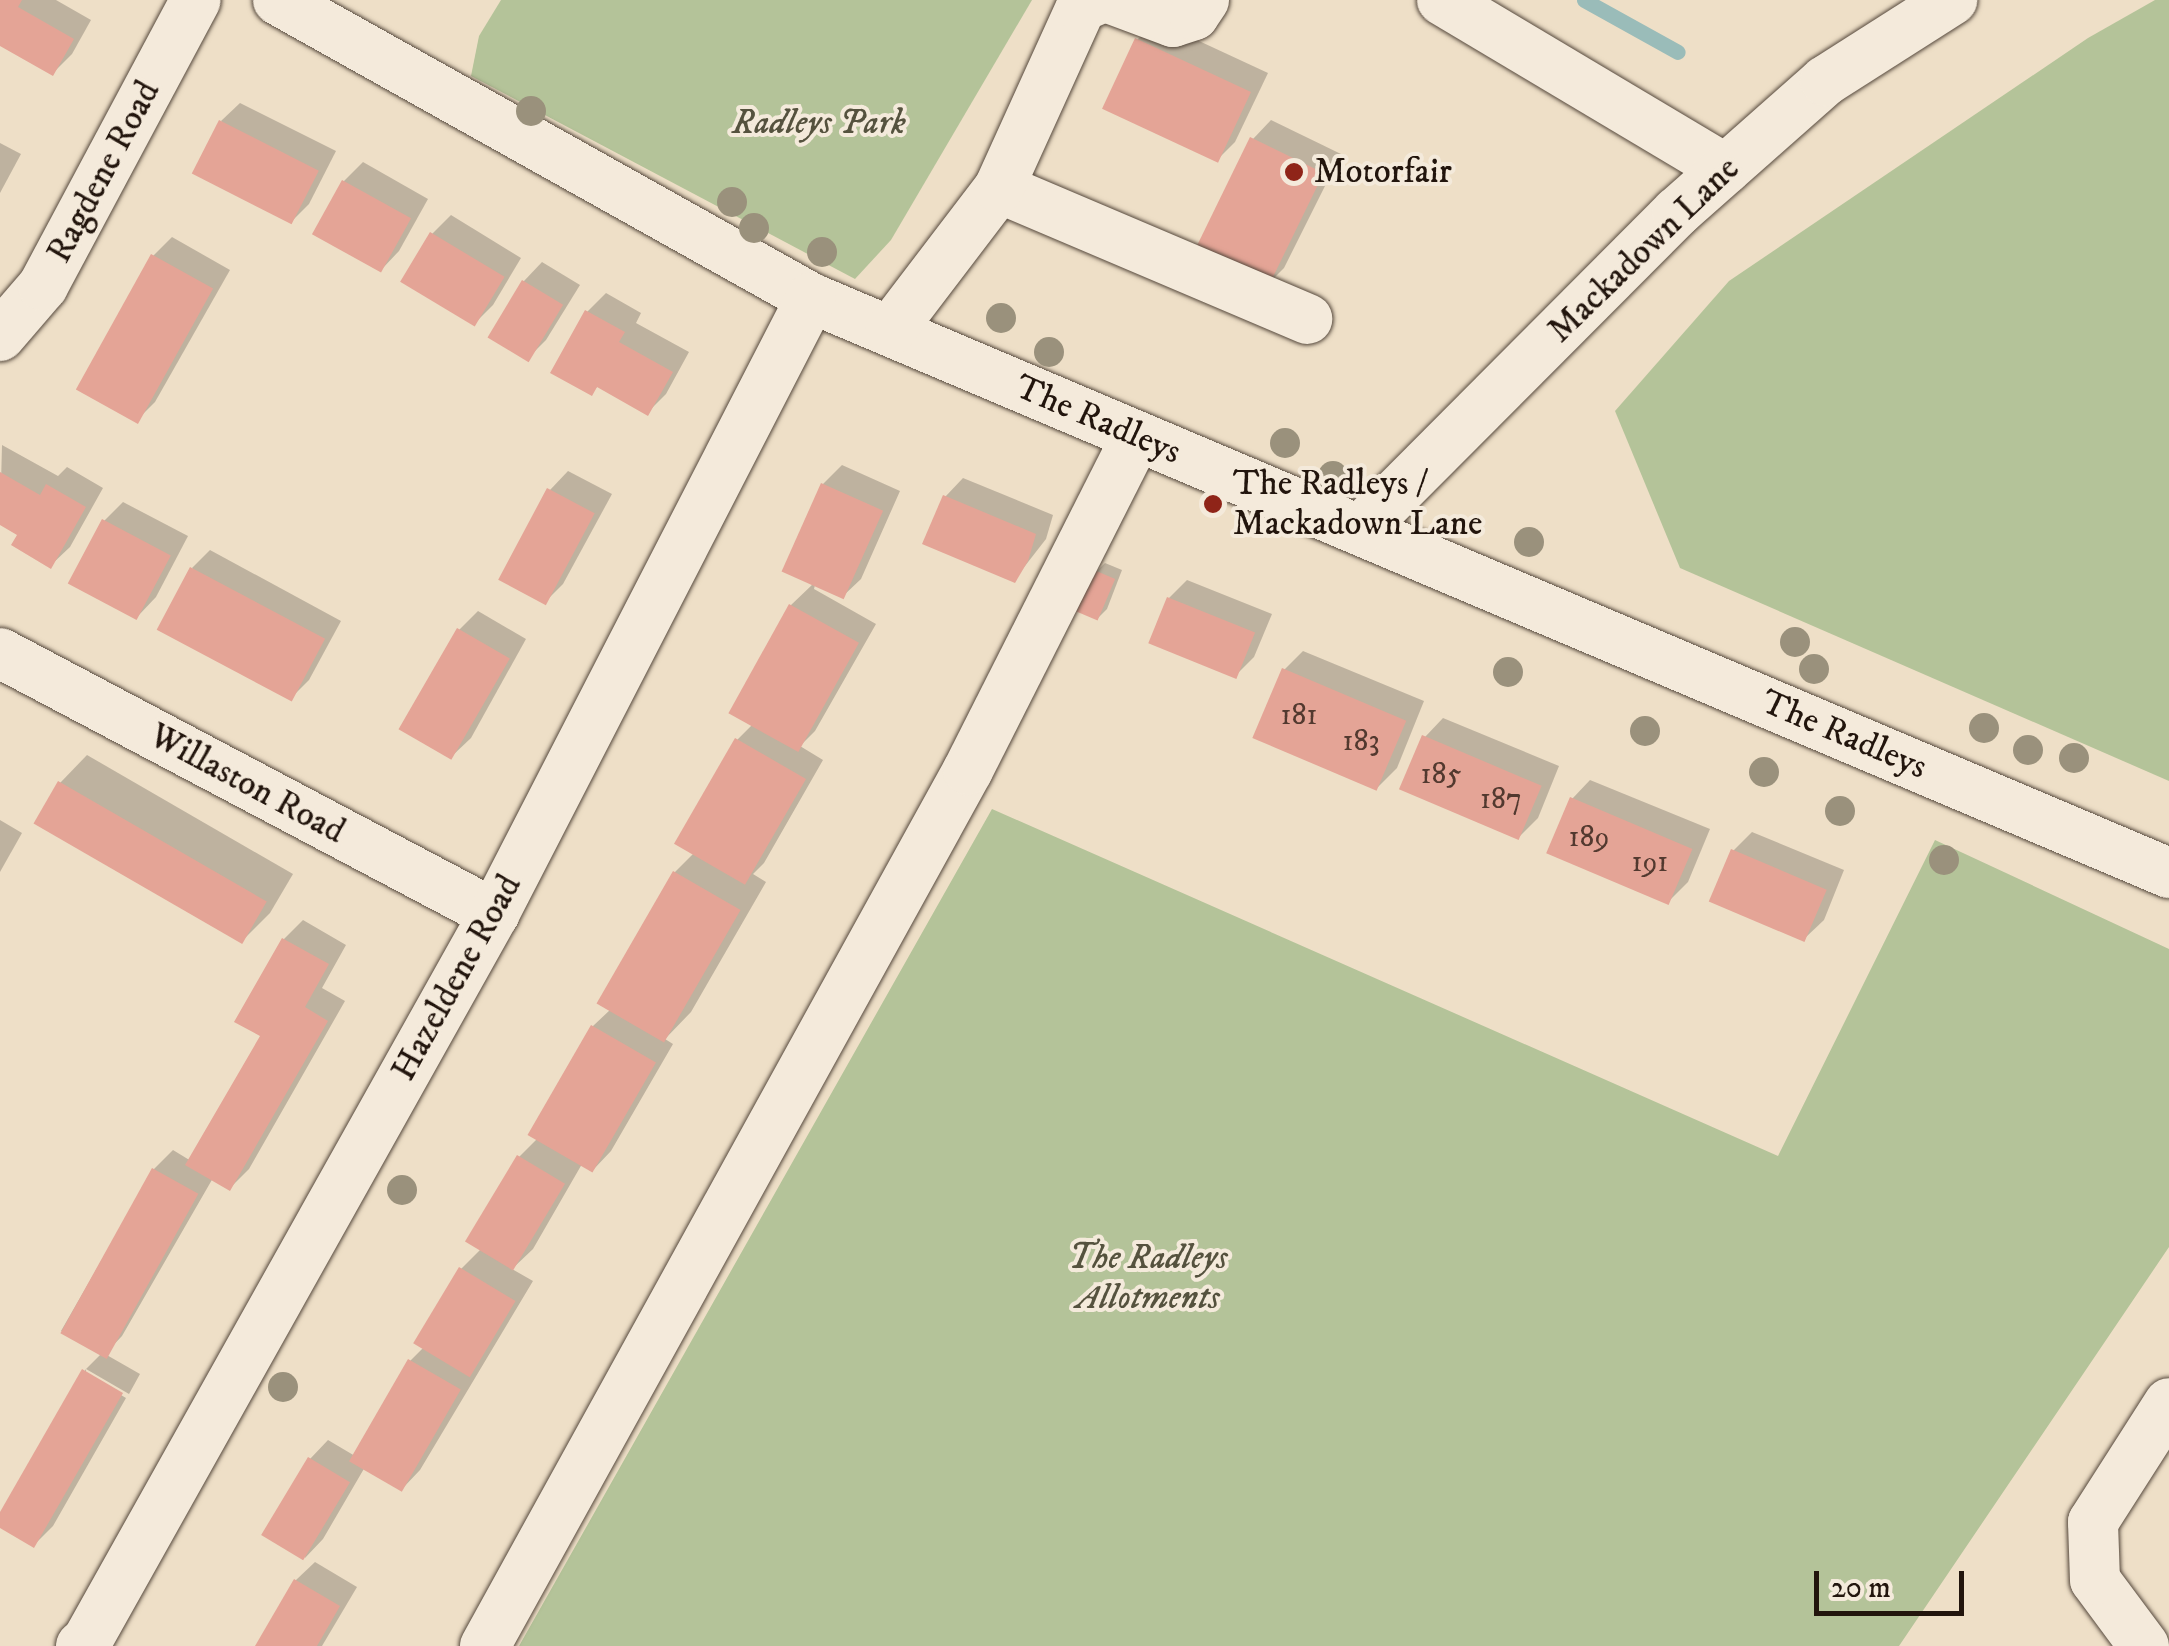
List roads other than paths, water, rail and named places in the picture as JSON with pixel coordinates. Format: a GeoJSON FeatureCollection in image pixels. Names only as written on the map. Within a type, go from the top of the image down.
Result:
{"type":"FeatureCollection","features":[{"type":"Feature","properties":{"kind":"street","name":"Ragdene Road"},"geometry":{"type":"LineString","coordinates":[[0,336],[44,286],[196,0]]}},
{"type":"Feature","properties":{"kind":"street","name":"The Radleys"},"geometry":{"type":"LineString","coordinates":[[278,0],[811,298],[2169,873]]}},
{"type":"Feature","properties":{"kind":"street"},"geometry":{"type":"LineString","coordinates":[[890,330],[1000,188],[1081,7],[1097,0]]}},
{"type":"Feature","properties":{"kind":"street"},"geometry":{"type":"LineString","coordinates":[[1114,0],[1173,22],[1194,15],[1204,0]]}},
{"type":"Feature","properties":{"kind":"street"},"geometry":{"type":"LineString","coordinates":[[1442,0],[1725,170]]}},
{"type":"Feature","properties":{"kind":"street","name":"Mackadown Lane"},"geometry":{"type":"LineString","coordinates":[[1360,530],[1676,212],[1826,81],[1952,0]]}},
{"type":"Feature","properties":{"kind":"street"},"geometry":{"type":"LineString","coordinates":[[1000,188],[1307,319]]}},
{"type":"Feature","properties":{"kind":"street","name":"Hazeldene Road"},"geometry":{"type":"LineString","coordinates":[[80,1646],[107,1607],[494,914],[811,298]]}},
{"type":"Feature","properties":{"kind":"street"},"geometry":{"type":"LineString","coordinates":[[486,1646],[968,770],[1136,437]]}},
{"type":"Feature","properties":{"kind":"street","name":"Willaston Road"},"geometry":{"type":"LineString","coordinates":[[0,653],[494,914]]}},
{"type":"Feature","properties":{"kind":"street"},"geometry":{"type":"LineString","coordinates":[[2144,1646],[2095,1580],[2093,1522],[2169,1402]]}},
{"type":"Feature","properties":{"kind":"waterway"},"geometry":{"type":"LineString","coordinates":[[1584,0],[1678,52]]}},
{"type":"Feature","properties":{"kind":"place","name":"Motorfair"},"geometry":{"type":"Point","coordinates":[1294,172]}},
{"type":"Feature","properties":{"kind":"place","name":"The Radleys / Mackadown Lane"},"geometry":{"type":"Point","coordinates":[1213,504]}},
{"type":"Feature","properties":{"kind":"park label","name":"Radleys Park"},"geometry":{"type":"Point","coordinates":[819,123]}},
{"type":"Feature","properties":{"kind":"park label","name":"The Radleys Allotments"},"geometry":{"type":"Point","coordinates":[1148,1278]}}]}
